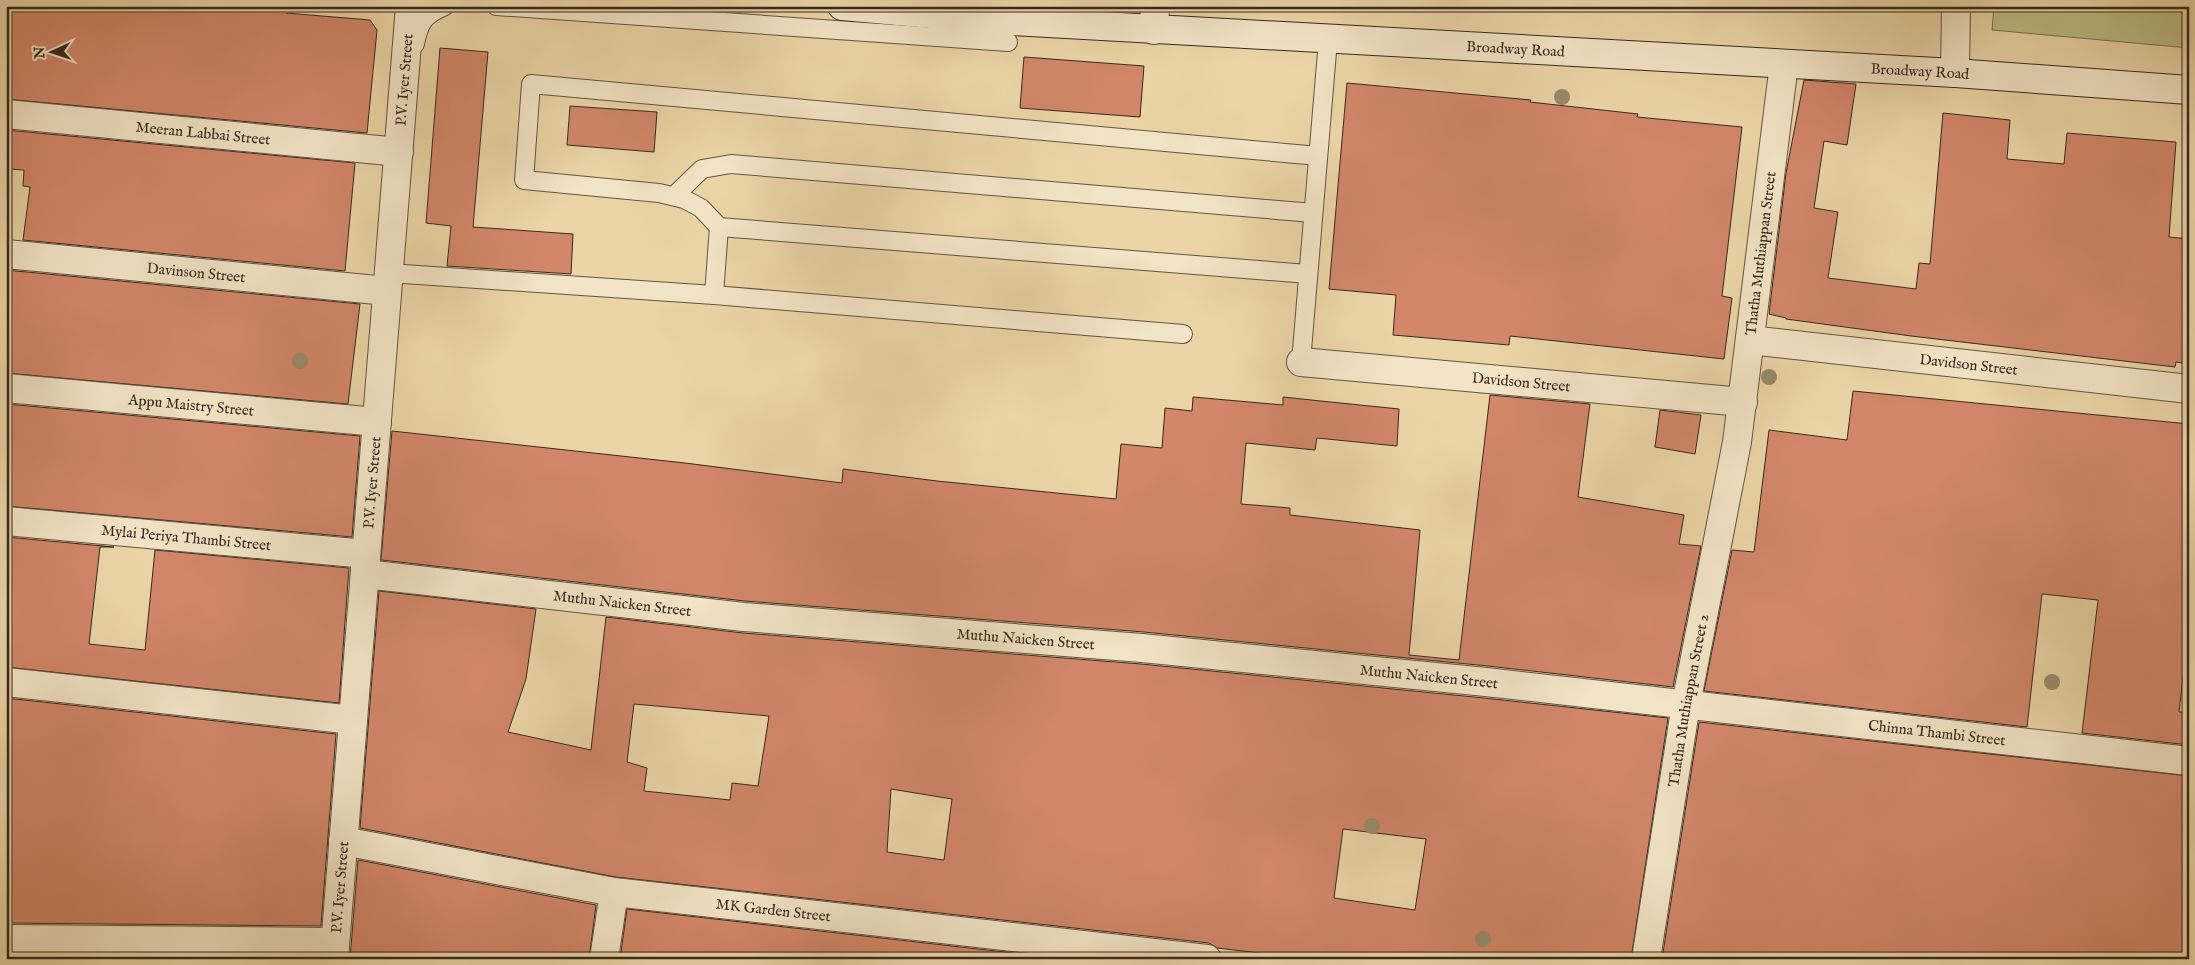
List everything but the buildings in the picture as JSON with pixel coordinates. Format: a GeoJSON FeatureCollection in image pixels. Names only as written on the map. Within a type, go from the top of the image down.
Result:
{"type":"FeatureCollection","features":[{"type":"Feature","properties":{"kind":"street","name":"P.V. Iyer Street"},"geometry":{"type":"LineString","coordinates":[[334,951],[390,279],[410,6]]}},
{"type":"Feature","properties":{"kind":"street","name":"Broadway Road"},"geometry":{"type":"LineString","coordinates":[[842,6],[1010,21],[1155,18],[1328,40],[1955,73],[2189,90]]}},
{"type":"Feature","properties":{"kind":"street"},"geometry":{"type":"LineString","coordinates":[[1955,73],[1956,6]]}},
{"type":"Feature","properties":{"kind":"street","name":"Thatha Muthiappan Street"},"geometry":{"type":"LineString","coordinates":[[1737,442],[1784,64]]}},
{"type":"Feature","properties":{"kind":"street","name":"Meeran Labbai Street"},"geometry":{"type":"LineString","coordinates":[[6,114],[399,152]]}},
{"type":"Feature","properties":{"kind":"street","name":"Davinson Street"},"geometry":{"type":"LineString","coordinates":[[6,254],[390,279]]}},
{"type":"Feature","properties":{"kind":"street","name":"Davidson Street"},"geometry":{"type":"LineString","coordinates":[[1750,340],[2189,389]]}},
{"type":"Feature","properties":{"kind":"street","name":"Davidson Street"},"geometry":{"type":"LineString","coordinates":[[1301,362],[1743,402]]}},
{"type":"Feature","properties":{"kind":"street","name":"Appu Maistry Street"},"geometry":{"type":"LineString","coordinates":[[6,388],[377,422]]}},
{"type":"Feature","properties":{"kind":"street","name":"Thatha Muthiappan Street 2"},"geometry":{"type":"LineString","coordinates":[[1646,959],[1686,704],[1737,442]]}},
{"type":"Feature","properties":{"kind":"street","name":"Mylai Periya Thambi Street"},"geometry":{"type":"LineString","coordinates":[[6,521],[365,564]]}},
{"type":"Feature","properties":{"kind":"street","name":"Muthu Naicken Street"},"geometry":{"type":"LineString","coordinates":[[365,564],[744,617],[1142,648],[1686,704]]}},
{"type":"Feature","properties":{"kind":"street"},"geometry":{"type":"LineString","coordinates":[[6,682],[353,720]]}},
{"type":"Feature","properties":{"kind":"street","name":"Chinna Thambi Street"},"geometry":{"type":"LineString","coordinates":[[1686,704],[2189,761]]}},
{"type":"Feature","properties":{"kind":"street","name":"MK Garden Street"},"geometry":{"type":"LineString","coordinates":[[343,841],[614,892],[1207,959]]}},
{"type":"Feature","properties":{"kind":"street"},"geometry":{"type":"LineString","coordinates":[[604,959],[614,892]]}},
{"type":"Feature","properties":{"kind":"street"},"geometry":{"type":"LineString","coordinates":[[6,939],[334,951]]}},
{"type":"Feature","properties":{"kind":"lane"},"geometry":{"type":"LineString","coordinates":[[445,6],[425,18],[418,27],[390,279],[714,295],[1183,334]]}},
{"type":"Feature","properties":{"kind":"lane"},"geometry":{"type":"LineString","coordinates":[[496,6],[1008,42]]}},
{"type":"Feature","properties":{"kind":"lane"},"geometry":{"type":"LineString","coordinates":[[1301,362],[1328,40]]}},
{"type":"Feature","properties":{"kind":"lane"},"geometry":{"type":"LineString","coordinates":[[1308,274],[719,227],[700,208],[674,196],[524,180],[531,84],[1318,156]]}},
{"type":"Feature","properties":{"kind":"lane"},"geometry":{"type":"LineString","coordinates":[[674,196],[702,169],[731,164],[1313,214]]}},
{"type":"Feature","properties":{"kind":"lane"},"geometry":{"type":"LineString","coordinates":[[714,295],[719,227]]}},
{"type":"Feature","properties":{"kind":"green space"},"geometry":{"type":"Polygon","coordinates":[[[1994,6],[2189,6],[2189,48],[1992,30],[1994,6]]]}}]}
